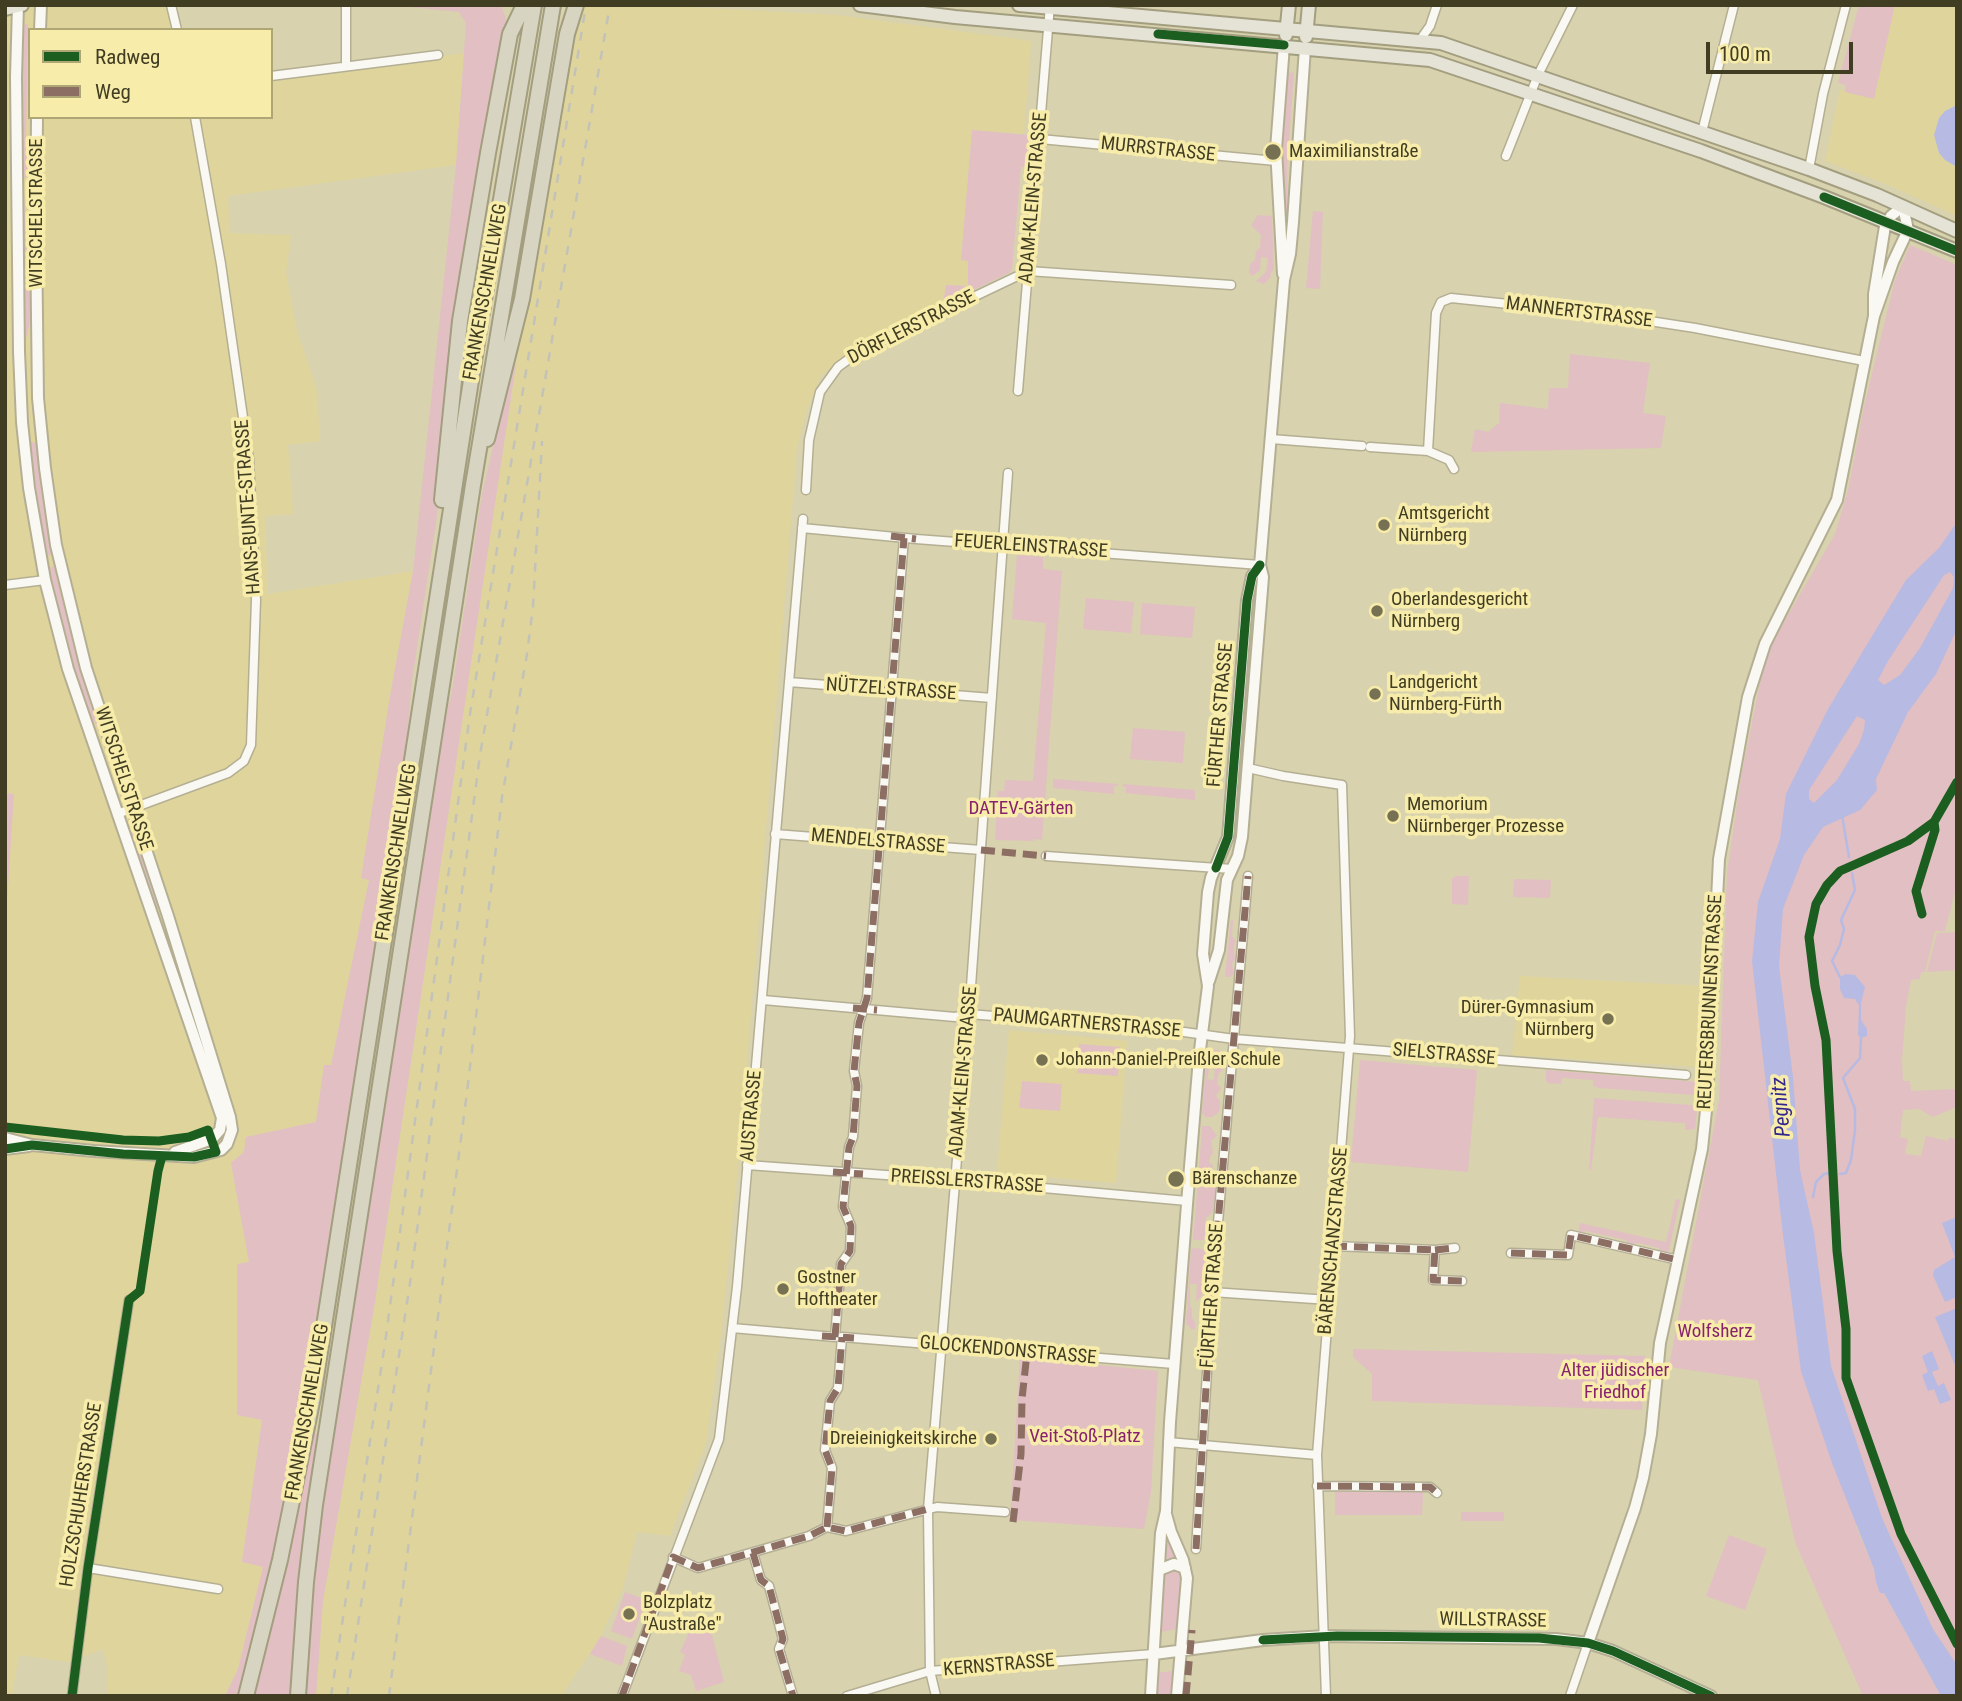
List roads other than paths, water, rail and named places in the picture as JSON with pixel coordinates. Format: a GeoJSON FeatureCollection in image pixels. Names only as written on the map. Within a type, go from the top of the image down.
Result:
{"type":"FeatureCollection","features":[{"type":"Feature","properties":{"kind":"highway"},"geometry":{"type":"LineString","coordinates":[[510,5],[513,26]]}},
{"type":"Feature","properties":{"kind":"highway"},"geometry":{"type":"LineString","coordinates":[[443,550],[441,514],[460,321],[505,56],[513,26],[524,5]]}},
{"type":"Feature","properties":{"kind":"highway","name":"FRANKENSCHNELLWEG"},"geometry":{"type":"LineString","coordinates":[[246,1696],[280,1560],[313,1397],[443,550],[534,5]]}},
{"type":"Feature","properties":{"kind":"highway","name":"FRANKENSCHNELLWEG"},"geometry":{"type":"LineString","coordinates":[[299,1696],[313,1516],[472,485],[553,5]]}},
{"type":"Feature","properties":{"kind":"highway"},"geometry":{"type":"LineString","coordinates":[[560,5],[567,34]]}},
{"type":"Feature","properties":{"kind":"highway"},"geometry":{"type":"LineString","coordinates":[[472,485],[495,416],[522,299],[567,34],[576,5]]}},
{"type":"Feature","properties":{"kind":"main road"},"geometry":{"type":"LineString","coordinates":[[860,5],[1430,60],[1701,151],[1957,251]]}},
{"type":"Feature","properties":{"kind":"main road"},"geometry":{"type":"LineString","coordinates":[[1019,5],[1287,27],[1456,46],[1809,169],[1903,206],[1957,231]]}},
{"type":"Feature","properties":{"kind":"main road","name":"FÜRTHER STRASSE"},"geometry":{"type":"LineString","coordinates":[[1284,45],[1289,5]]}},
{"type":"Feature","properties":{"kind":"main road","name":"FÜRTHER STRASSE"},"geometry":{"type":"LineString","coordinates":[[1305,47],[1309,5]]}},
{"type":"Feature","properties":{"kind":"main road"},"geometry":{"type":"LineString","coordinates":[[5,9],[19,6]]}},
{"type":"Feature","properties":{"kind":"street"},"geometry":{"type":"LineString","coordinates":[[40,28],[41,5]]}},
{"type":"Feature","properties":{"kind":"street"},"geometry":{"type":"LineString","coordinates":[[172,5],[177,28]]}},
{"type":"Feature","properties":{"kind":"street"},"geometry":{"type":"LineString","coordinates":[[346,5],[346,65]]}},
{"type":"Feature","properties":{"kind":"street"},"geometry":{"type":"LineString","coordinates":[[1420,40],[1437,5]]}},
{"type":"Feature","properties":{"kind":"street"},"geometry":{"type":"LineString","coordinates":[[1506,156],[1538,75],[1573,5]]}},
{"type":"Feature","properties":{"kind":"street"},"geometry":{"type":"LineString","coordinates":[[1702,132],[1734,5]]}},
{"type":"Feature","properties":{"kind":"street"},"geometry":{"type":"LineString","coordinates":[[1809,169],[1823,94],[1846,5]]}},
{"type":"Feature","properties":{"kind":"street","name":"WITSCHELSTRASSE"},"geometry":{"type":"LineString","coordinates":[[19,6],[19,352],[31,501],[45,580],[68,669],[226,1118]]}},
{"type":"Feature","properties":{"kind":"street","name":"ADAM-KLEIN-STRASSE"},"geometry":{"type":"LineString","coordinates":[[1018,391],[1050,6]]}},
{"type":"Feature","properties":{"kind":"street","name":"FÜRTHER STRASSE"},"geometry":{"type":"LineString","coordinates":[[1284,45],[1276,161],[1284,280]]}},
{"type":"Feature","properties":{"kind":"street","name":"FÜRTHER STRASSE"},"geometry":{"type":"LineString","coordinates":[[1151,1696],[1161,1533],[1166,1511],[1174,1364],[1202,1035],[1208,986],[1219,950],[1225,888],[1241,845],[1263,577],[1260,565],[1284,280],[1293,222],[1305,47]]}},
{"type":"Feature","properties":{"kind":"street"},"geometry":{"type":"LineString","coordinates":[[273,76],[438,55]]}},
{"type":"Feature","properties":{"kind":"street","name":"WITSCHELSTRASSE"},"geometry":{"type":"LineString","coordinates":[[37,119],[37,352],[41,436],[53,528],[71,614],[86,668],[133,808],[226,1118]]}},
{"type":"Feature","properties":{"kind":"street","name":"HANS-BUNTE-STRASSE"},"geometry":{"type":"LineString","coordinates":[[117,814],[228,773],[244,761],[251,745],[256,600],[249,459],[221,264],[195,119]]}},
{"type":"Feature","properties":{"kind":"street","name":"MURRSTRASSE"},"geometry":{"type":"LineString","coordinates":[[1040,139],[1276,161]]}},
{"type":"Feature","properties":{"kind":"street"},"geometry":{"type":"LineString","coordinates":[[17,187],[36,188]]}},
{"type":"Feature","properties":{"kind":"street"},"geometry":{"type":"LineString","coordinates":[[1886,222],[1903,206]]}},
{"type":"Feature","properties":{"kind":"street"},"geometry":{"type":"LineString","coordinates":[[1903,206],[1908,230]]}},
{"type":"Feature","properties":{"kind":"street","name":"REUTERSBRUNNENSTRASSE"},"geometry":{"type":"LineString","coordinates":[[1874,316],[1874,294],[1886,222]]}},
{"type":"Feature","properties":{"kind":"street","name":"REUTERSBRUNNENSTRASSE"},"geometry":{"type":"LineString","coordinates":[[1570,1696],[1635,1508],[1651,1434],[1660,1343],[1704,1132],[1719,859],[1748,697],[1765,644],[1837,500],[1874,316],[1892,262],[1908,230]]}},
{"type":"Feature","properties":{"kind":"street"},"geometry":{"type":"LineString","coordinates":[[1028,271],[1231,285]]}},
{"type":"Feature","properties":{"kind":"street","name":"DÖRFLERSTRASSE"},"geometry":{"type":"LineString","coordinates":[[806,490],[813,416],[820,392],[838,367],[860,351],[1028,271]]}},
{"type":"Feature","properties":{"kind":"street","name":"MANNERTSTRASSE"},"geometry":{"type":"LineString","coordinates":[[1427,451],[1436,313],[1441,302],[1451,298],[1604,314],[1695,328],[1864,361]]}},
{"type":"Feature","properties":{"kind":"street"},"geometry":{"type":"LineString","coordinates":[[19,352],[37,352]]}},
{"type":"Feature","properties":{"kind":"street"},"geometry":{"type":"LineString","coordinates":[[24,437],[41,436]]}},
{"type":"Feature","properties":{"kind":"street"},"geometry":{"type":"LineString","coordinates":[[1271,439],[1427,451],[1449,460],[1454,469]]}},
{"type":"Feature","properties":{"kind":"street","name":"ADAM-KLEIN-STRASSE"},"geometry":{"type":"LineString","coordinates":[[936,1696],[930,1671],[928,1509],[969,1014],[1008,473]]}},
{"type":"Feature","properties":{"kind":"street","name":"FEUERLEINSTRASSE"},"geometry":{"type":"LineString","coordinates":[[803,524],[904,538],[1260,565]]}},
{"type":"Feature","properties":{"kind":"street","name":"AUSTRASSE"},"geometry":{"type":"LineString","coordinates":[[622,1696],[719,1440],[763,1000],[803,524]]}},
{"type":"Feature","properties":{"kind":"street"},"geometry":{"type":"LineString","coordinates":[[827,1527],[832,1468],[825,1450],[830,1401],[838,1388],[841,1264],[850,1251],[851,1226],[843,1207],[849,1147],[853,1137],[857,1086],[854,1071],[859,1023],[867,998],[904,538]]}},
{"type":"Feature","properties":{"kind":"street","name":"FÜRTHER STRASSE"},"geometry":{"type":"LineString","coordinates":[[1208,986],[1203,954],[1209,887],[1227,843],[1247,600],[1252,576],[1260,565]]}},
{"type":"Feature","properties":{"kind":"street"},"geometry":{"type":"LineString","coordinates":[[5,584],[45,580]]}},
{"type":"Feature","properties":{"kind":"street","name":"NÜTZELSTRASSE"},"geometry":{"type":"LineString","coordinates":[[789,682],[992,698]]}},
{"type":"Feature","properties":{"kind":"street","name":"BÄRENSCHANZSTRASSE"},"geometry":{"type":"LineString","coordinates":[[1248,768],[1342,785],[1349,1048],[1317,1455],[1326,1696]]}},
{"type":"Feature","properties":{"kind":"street","name":"MENDELSTRASSE"},"geometry":{"type":"LineString","coordinates":[[775,834],[981,850]]}},
{"type":"Feature","properties":{"kind":"street"},"geometry":{"type":"LineString","coordinates":[[1046,856],[1232,869]]}},
{"type":"Feature","properties":{"kind":"street","name":"FÜRTHER STRASSE"},"geometry":{"type":"LineString","coordinates":[[1196,1549],[1212,1292],[1248,876]]}},
{"type":"Feature","properties":{"kind":"street","name":"PAUMGARTNERSTRASSE"},"geometry":{"type":"LineString","coordinates":[[763,1000],[955,1017],[969,1014],[1202,1035]]}},
{"type":"Feature","properties":{"kind":"street","name":"SIELSTRASSE"},"geometry":{"type":"LineString","coordinates":[[1202,1035],[1686,1075]]}},
{"type":"Feature","properties":{"kind":"street"},"geometry":{"type":"LineString","coordinates":[[5,1138],[32,1145],[194,1157],[221,1150],[230,1138],[226,1118]]}},
{"type":"Feature","properties":{"kind":"street"},"geometry":{"type":"LineString","coordinates":[[5,1149],[32,1145]]}},
{"type":"Feature","properties":{"kind":"street","name":"PREISSLERSTRASSE"},"geometry":{"type":"LineString","coordinates":[[747,1165],[1187,1201]]}},
{"type":"Feature","properties":{"kind":"street"},"geometry":{"type":"LineString","coordinates":[[1511,1253],[1568,1255],[1571,1235],[1678,1260]]}},
{"type":"Feature","properties":{"kind":"street"},"geometry":{"type":"LineString","coordinates":[[1333,1246],[1435,1250],[1455,1248]]}},
{"type":"Feature","properties":{"kind":"street"},"geometry":{"type":"LineString","coordinates":[[1435,1250],[1433,1280],[1462,1281]]}},
{"type":"Feature","properties":{"kind":"street"},"geometry":{"type":"LineString","coordinates":[[1212,1292],[1329,1300]]}},
{"type":"Feature","properties":{"kind":"street","name":"HOLZSCHUHERSTRASSE"},"geometry":{"type":"LineString","coordinates":[[72,1696],[88,1568],[129,1300]]}},
{"type":"Feature","properties":{"kind":"street","name":"GLOCKENDONSTRASSE"},"geometry":{"type":"LineString","coordinates":[[732,1328],[1174,1364]]}},
{"type":"Feature","properties":{"kind":"street"},"geometry":{"type":"LineString","coordinates":[[1168,1442],[1317,1455]]}},
{"type":"Feature","properties":{"kind":"street"},"geometry":{"type":"LineString","coordinates":[[1317,1486],[1430,1487],[1437,1493]]}},
{"type":"Feature","properties":{"kind":"street"},"geometry":{"type":"LineString","coordinates":[[673,1557],[698,1568],[809,1536],[827,1527],[846,1531],[937,1507],[1005,1512]]}},
{"type":"Feature","properties":{"kind":"street","name":"FÜRTHER STRASSE"},"geometry":{"type":"LineString","coordinates":[[1166,1511],[1186,1578],[1177,1696]]}},
{"type":"Feature","properties":{"kind":"street"},"geometry":{"type":"LineString","coordinates":[[753,1553],[761,1580],[769,1586],[783,1639],[779,1649],[793,1696]]}},
{"type":"Feature","properties":{"kind":"street"},"geometry":{"type":"LineString","coordinates":[[1159,1570],[1174,1564],[1185,1568]]}},
{"type":"Feature","properties":{"kind":"street"},"geometry":{"type":"LineString","coordinates":[[88,1568],[218,1589]]}},
{"type":"Feature","properties":{"kind":"street","name":"WILLSTRASSE"},"geometry":{"type":"LineString","coordinates":[[1154,1654],[1263,1640],[1325,1636],[1539,1638],[1588,1643],[1626,1657],[1711,1696]]}},
{"type":"Feature","properties":{"kind":"street","name":"KERNSTRASSE"},"geometry":{"type":"LineString","coordinates":[[848,1696],[930,1671],[1154,1654]]}},
{"type":"Feature","properties":{"kind":"water"},"geometry":{"type":"Polygon","coordinates":[[[1957,105],[1957,167],[1939,153],[1934,135],[1939,118],[1945,111],[1957,105]]]}},
{"type":"Feature","properties":{"kind":"water","name":"Pegnitz"},"geometry":{"type":"Polygon","coordinates":[[[1957,522],[1957,629],[1936,674],[1908,712],[1876,779],[1877,790],[1860,810],[1823,827],[1804,855],[1783,909],[1779,966],[1793,1077],[1800,1170],[1814,1233],[1831,1366],[1882,1518],[1933,1629],[1957,1665],[1957,1696],[1941,1696],[1884,1593],[1880,1593],[1874,1569],[1832,1463],[1801,1371],[1752,961],[1758,902],[1780,839],[1786,794],[1828,709],[1906,580],[1939,548],[1957,522]],[[1950,572],[1944,575],[1888,661],[1878,680],[1884,685],[1900,675],[1920,648],[1953,588],[1954,577],[1950,572]],[[1857,716],[1809,790],[1809,799],[1814,803],[1837,780],[1859,744],[1865,720],[1857,716]]]}},
{"type":"Feature","properties":{"kind":"water"},"geometry":{"type":"Polygon","coordinates":[[[1846,974],[1855,975],[1865,987],[1861,1020],[1867,1029],[1867,1036],[1861,1038],[1858,1035],[1859,1005],[1855,999],[1844,998],[1840,989],[1840,977],[1846,974]]]}},
{"type":"Feature","properties":{"kind":"water"},"geometry":{"type":"Polygon","coordinates":[[[1957,1217],[1957,1297],[1945,1302],[1933,1275],[1934,1270],[1955,1257],[1942,1223],[1957,1217]]]}},
{"type":"Feature","properties":{"kind":"water"},"geometry":{"type":"Polygon","coordinates":[[[1957,1308],[1957,1370],[1935,1317],[1957,1308]]]}},
{"type":"Feature","properties":{"kind":"water"},"geometry":{"type":"Polygon","coordinates":[[[1932,1351],[1939,1369],[1932,1372],[1938,1386],[1944,1383],[1951,1400],[1940,1404],[1934,1389],[1928,1391],[1922,1375],[1928,1372],[1922,1356],[1932,1351]]]}},
{"type":"Feature","properties":{"kind":"waterway"},"geometry":{"type":"LineString","coordinates":[[1842,815],[1849,857]]}},
{"type":"Feature","properties":{"kind":"waterway"},"geometry":{"type":"LineString","coordinates":[[1840,977],[1832,961],[1844,929],[1841,920],[1855,890],[1852,873]]}},
{"type":"Feature","properties":{"kind":"waterway"},"geometry":{"type":"LineString","coordinates":[[1840,1174],[1846,1173],[1851,1160],[1855,1130],[1855,1109],[1843,1078],[1860,1058],[1861,1038]]}},
{"type":"Feature","properties":{"kind":"waterway"},"geometry":{"type":"LineString","coordinates":[[1813,1197],[1816,1182],[1824,1174],[1830,1173]]}},
{"type":"Feature","properties":{"kind":"railway"},"geometry":{"type":"LineString","coordinates":[[331,1696],[385,1343],[470,714],[586,5]]}},
{"type":"Feature","properties":{"kind":"railway"},"geometry":{"type":"LineString","coordinates":[[347,1696],[410,1283],[480,755],[610,5]]}},
{"type":"Feature","properties":{"kind":"railway"},"geometry":{"type":"LineString","coordinates":[[389,1696],[502,797],[533,607],[542,441]]}},
{"type":"Feature","properties":{"kind":"place","name":"Maximilianstraße"},"geometry":{"type":"Point","coordinates":[1273,152]}},
{"type":"Feature","properties":{"kind":"place","name":"Amtsgericht Nürnberg"},"geometry":{"type":"Point","coordinates":[1384,525]}},
{"type":"Feature","properties":{"kind":"place","name":"Oberlandesgericht Nürnberg"},"geometry":{"type":"Point","coordinates":[1377,611]}},
{"type":"Feature","properties":{"kind":"place","name":"Landgericht Nürnberg-Fürth"},"geometry":{"type":"Point","coordinates":[1375,694]}},
{"type":"Feature","properties":{"kind":"place","name":"Memorium Nürnberger Prozesse"},"geometry":{"type":"Point","coordinates":[1393,816]}},
{"type":"Feature","properties":{"kind":"place","name":"Dürer-Gymnasium Nürnberg"},"geometry":{"type":"Point","coordinates":[1608,1019]}},
{"type":"Feature","properties":{"kind":"place","name":"Johann-Daniel-Preißler Schule"},"geometry":{"type":"Point","coordinates":[1042,1060]}},
{"type":"Feature","properties":{"kind":"place","name":"Bärenschanze"},"geometry":{"type":"Point","coordinates":[1176,1179]}},
{"type":"Feature","properties":{"kind":"place","name":"Gostner Hoftheater"},"geometry":{"type":"Point","coordinates":[783,1289]}},
{"type":"Feature","properties":{"kind":"place","name":"Dreieinigkeitskirche"},"geometry":{"type":"Point","coordinates":[991,1439]}},
{"type":"Feature","properties":{"kind":"place","name":"Bolzplatz \"Austraße\""},"geometry":{"type":"Point","coordinates":[629,1614]}},
{"type":"Feature","properties":{"kind":"park label","name":"DATEV-Gärten"},"geometry":{"type":"Point","coordinates":[1021,809]}},
{"type":"Feature","properties":{"kind":"park label","name":"Wolfsherz"},"geometry":{"type":"Point","coordinates":[1715,1332]}},
{"type":"Feature","properties":{"kind":"park label","name":"Alter jüdischer Friedhof"},"geometry":{"type":"Point","coordinates":[1615,1382]}},
{"type":"Feature","properties":{"kind":"park label","name":"Veit-Stoß-Platz"},"geometry":{"type":"Point","coordinates":[1085,1437]}}]}
